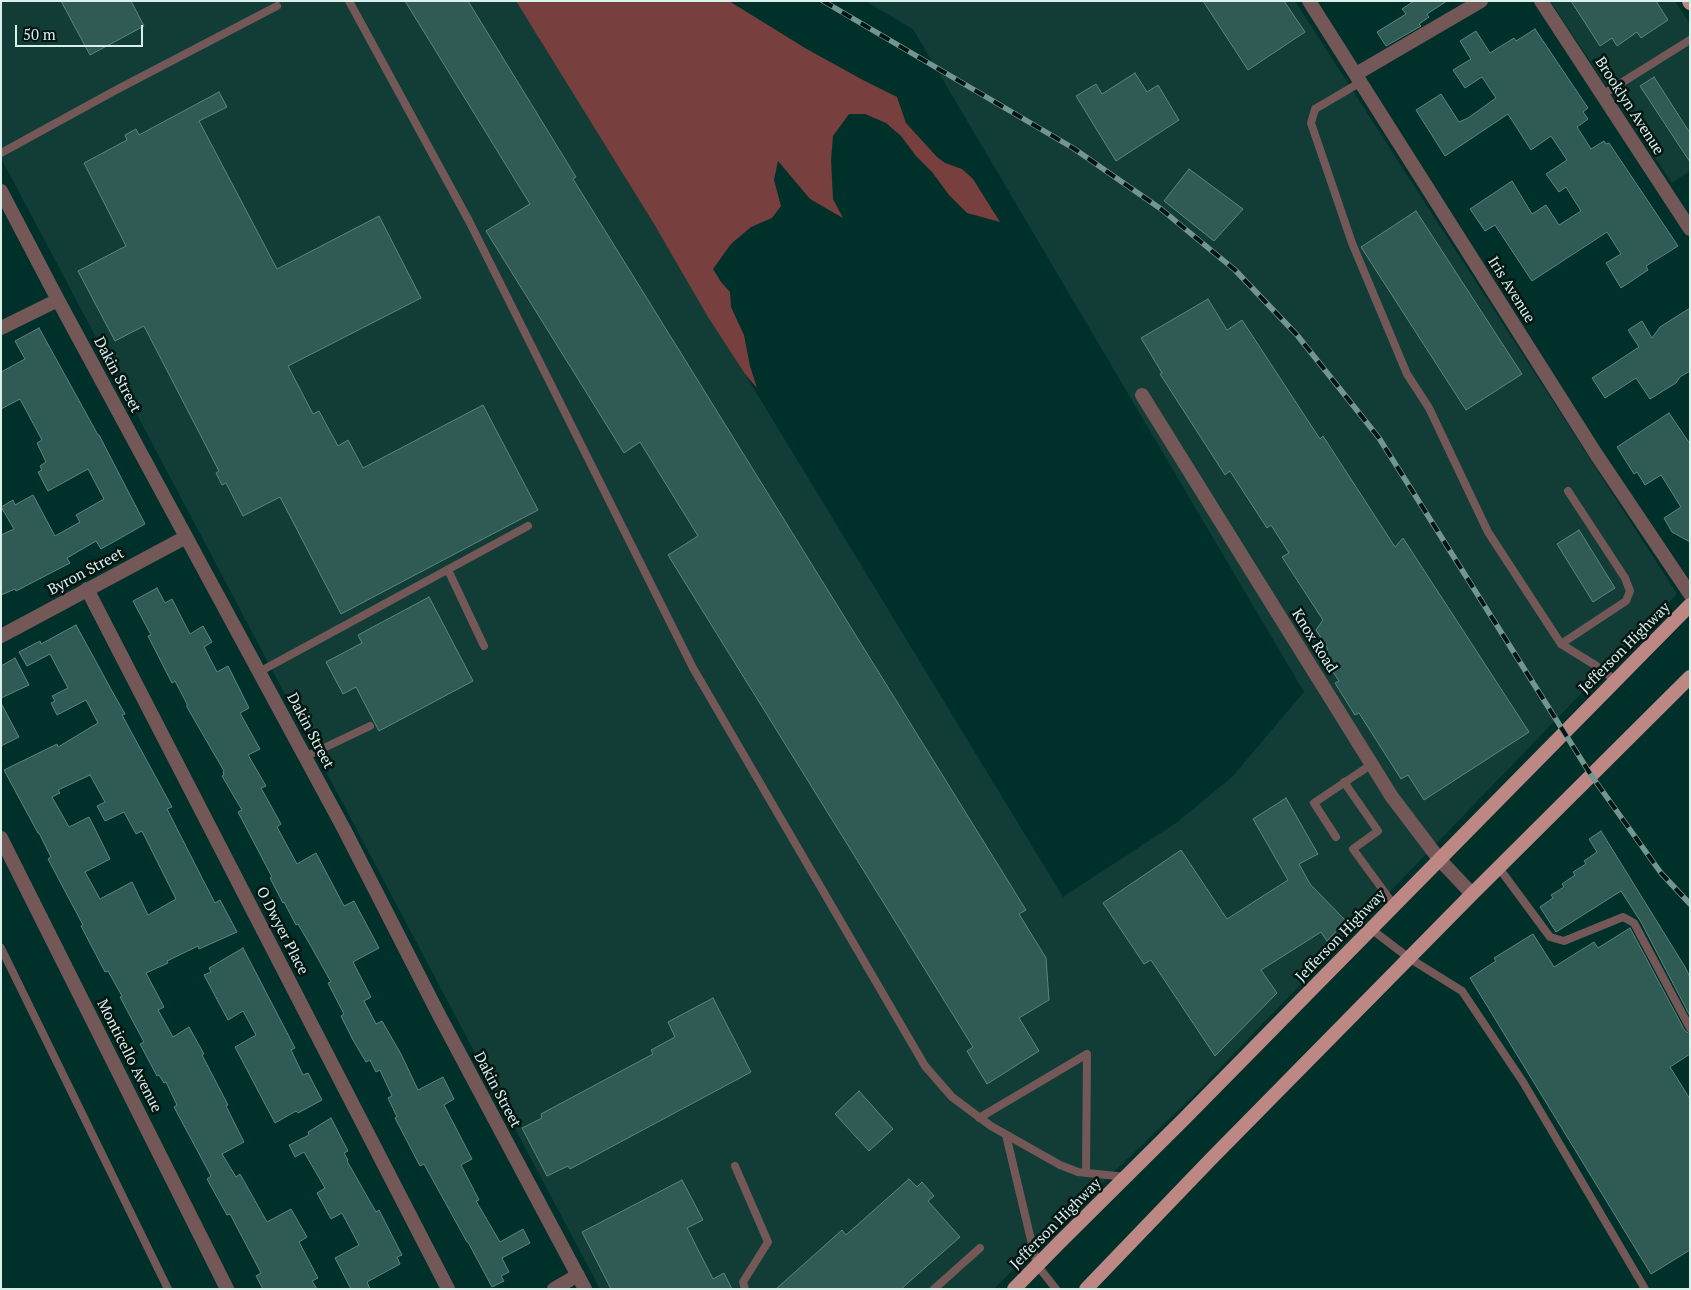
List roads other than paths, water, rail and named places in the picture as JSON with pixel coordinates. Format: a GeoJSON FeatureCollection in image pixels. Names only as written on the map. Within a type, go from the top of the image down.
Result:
{"type":"FeatureCollection","features":[{"type":"Feature","properties":{"kind":"main road","name":"Jefferson Highway"},"geometry":{"type":"LineString","coordinates":[[1014,1289],[1690,606]]}},
{"type":"Feature","properties":{"kind":"main road"},"geometry":{"type":"LineString","coordinates":[[1086,1289],[1472,894],[1690,677]]}},
{"type":"Feature","properties":{"kind":"street","name":"Iris Avenue"},"geometry":{"type":"LineString","coordinates":[[1309,1],[1596,454],[1690,594]]}},
{"type":"Feature","properties":{"kind":"street"},"geometry":{"type":"LineString","coordinates":[[1359,78],[1481,1]]}},
{"type":"Feature","properties":{"kind":"street","name":"Brooklyn Avenue"},"geometry":{"type":"LineString","coordinates":[[1541,1],[1690,229]]}},
{"type":"Feature","properties":{"kind":"street","name":"Dakin Street"},"geometry":{"type":"LineString","coordinates":[[1,191],[344,829],[439,1015],[586,1289]]}},
{"type":"Feature","properties":{"kind":"street"},"geometry":{"type":"LineString","coordinates":[[1,328],[58,300]]}},
{"type":"Feature","properties":{"kind":"street","name":"Knox Road"},"geometry":{"type":"LineString","coordinates":[[1142,395],[1392,797],[1439,859],[1472,894]]}},
{"type":"Feature","properties":{"kind":"street","name":"Byron Street"},"geometry":{"type":"LineString","coordinates":[[1,636],[186,537]]}},
{"type":"Feature","properties":{"kind":"street","name":"O Dwyer Place"},"geometry":{"type":"LineString","coordinates":[[87,589],[448,1289]]}},
{"type":"Feature","properties":{"kind":"street","name":"Monticello Avenue"},"geometry":{"type":"LineString","coordinates":[[1,838],[227,1289]]}},
{"type":"Feature","properties":{"kind":"street"},"geometry":{"type":"LineString","coordinates":[[554,1289],[578,1275]]}},
{"type":"Feature","properties":{"kind":"lane"},"geometry":{"type":"LineString","coordinates":[[350,1],[469,221],[693,668],[925,1066],[952,1097],[979,1118],[1060,1165],[1078,1172],[1126,1177]]}},
{"type":"Feature","properties":{"kind":"lane"},"geometry":{"type":"LineString","coordinates":[[1,153],[276,6]]}},
{"type":"Feature","properties":{"kind":"lane"},"geometry":{"type":"LineString","coordinates":[[1602,94],[1690,40]]}},
{"type":"Feature","properties":{"kind":"lane"},"geometry":{"type":"LineString","coordinates":[[1359,78],[1315,109],[1311,122],[1352,243],[1407,374],[1429,408],[1488,532],[1561,644],[1595,664],[1615,680]]}},
{"type":"Feature","properties":{"kind":"lane"},"geometry":{"type":"LineString","coordinates":[[1561,644],[1626,601],[1630,590],[1625,578],[1568,491]]}},
{"type":"Feature","properties":{"kind":"lane"},"geometry":{"type":"LineString","coordinates":[[259,672],[528,526]]}},
{"type":"Feature","properties":{"kind":"lane"},"geometry":{"type":"LineString","coordinates":[[448,570],[484,646]]}},
{"type":"Feature","properties":{"kind":"lane"},"geometry":{"type":"LineString","coordinates":[[305,757],[370,726]]}},
{"type":"Feature","properties":{"kind":"lane"},"geometry":{"type":"LineString","coordinates":[[1336,837],[1314,803],[1372,764]]}},
{"type":"Feature","properties":{"kind":"lane"},"geometry":{"type":"LineString","coordinates":[[1344,782],[1378,832],[1352,849],[1394,905]]}},
{"type":"Feature","properties":{"kind":"lane"},"geometry":{"type":"LineString","coordinates":[[1499,868],[1550,937],[1564,941],[1623,917],[1634,923],[1690,1028]]}},
{"type":"Feature","properties":{"kind":"lane"},"geometry":{"type":"LineString","coordinates":[[1371,928],[1409,958],[1462,991],[1523,1082],[1645,1289]]}},
{"type":"Feature","properties":{"kind":"lane"},"geometry":{"type":"LineString","coordinates":[[1,948],[168,1289]]}},
{"type":"Feature","properties":{"kind":"lane"},"geometry":{"type":"LineString","coordinates":[[979,1118],[1087,1054],[1086,1172]]}},
{"type":"Feature","properties":{"kind":"lane"},"geometry":{"type":"LineString","coordinates":[[1006,1135],[1037,1265],[1056,1289]]}},
{"type":"Feature","properties":{"kind":"lane"},"geometry":{"type":"LineString","coordinates":[[735,1166],[768,1242],[743,1282],[745,1289]]}},
{"type":"Feature","properties":{"kind":"lane"},"geometry":{"type":"LineString","coordinates":[[934,1289],[980,1248]]}},
{"type":"Feature","properties":{"kind":"railway"},"geometry":{"type":"LineString","coordinates":[[823,1],[1073,148],[1161,209],[1235,270],[1297,335],[1379,438],[1591,775],[1661,873],[1690,904]]}}]}
